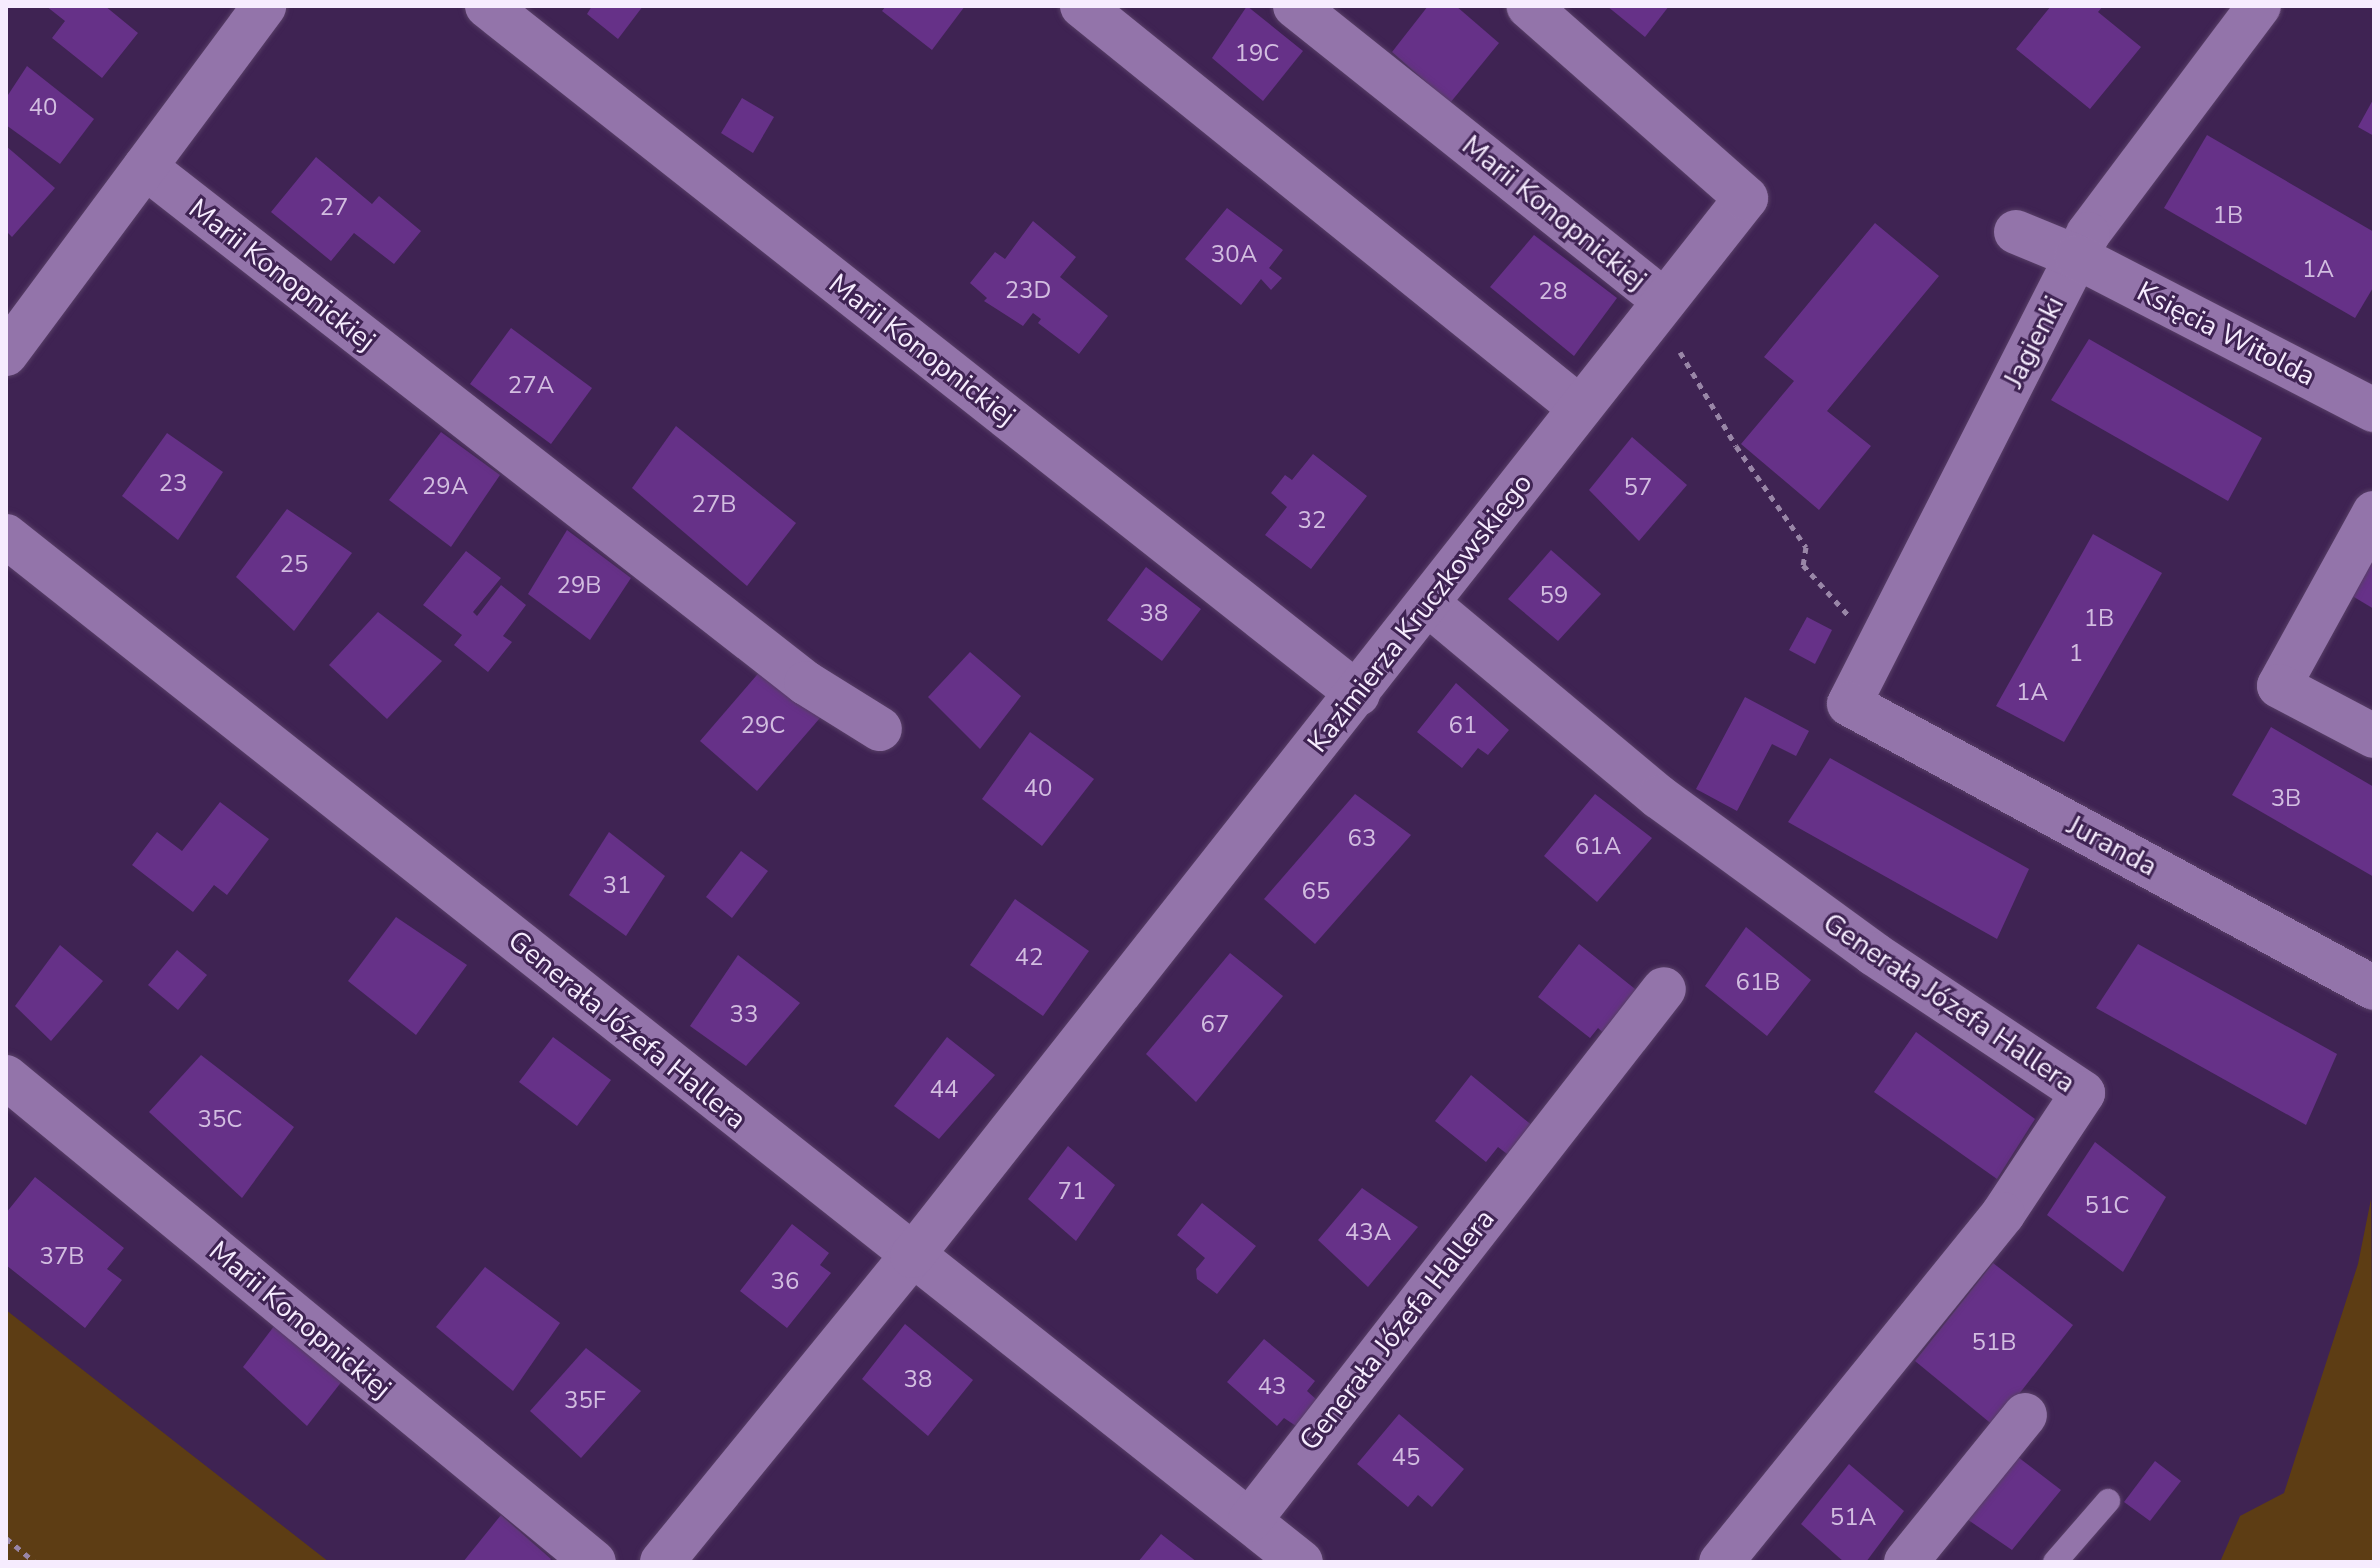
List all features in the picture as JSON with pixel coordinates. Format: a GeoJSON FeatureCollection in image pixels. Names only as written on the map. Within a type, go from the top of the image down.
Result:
{"type":"FeatureCollection","features":[{"type":"Feature","properties":{"kind":"street"},"geometry":{"type":"LineString","coordinates":[[6,354],[264,6]]}},
{"type":"Feature","properties":{"kind":"street","name":"Marii Konopnickiej"},"geometry":{"type":"LineString","coordinates":[[487,6],[1358,694]]}},
{"type":"Feature","properties":{"kind":"street"},"geometry":{"type":"LineString","coordinates":[[1082,6],[1580,408]]}},
{"type":"Feature","properties":{"kind":"street","name":"Marii Konopnickiej"},"geometry":{"type":"LineString","coordinates":[[1295,6],[1659,305]]}},
{"type":"Feature","properties":{"kind":"street","name":"Kazimierza Kruczkowskiego"},"geometry":{"type":"LineString","coordinates":[[662,1562],[912,1256],[1746,198],[1528,6]]}},
{"type":"Feature","properties":{"kind":"street","name":"Jagienki"},"geometry":{"type":"LineString","coordinates":[[1849,704],[2088,234],[2259,6]]}},
{"type":"Feature","properties":{"kind":"street","name":"Marii Konopnickiej"},"geometry":{"type":"LineString","coordinates":[[145,167],[806,683],[880,729]]}},
{"type":"Feature","properties":{"kind":"street","name":"Księcia Witolda"},"geometry":{"type":"LineString","coordinates":[[2016,232],[2077,257],[2374,410]]}},
{"type":"Feature","properties":{"kind":"street"},"geometry":{"type":"LineString","coordinates":[[2374,513],[2279,686],[2374,736]]}},
{"type":"Feature","properties":{"kind":"street","name":"Generała Józefa Hallera"},"geometry":{"type":"LineString","coordinates":[[6,536],[912,1256],[1254,1539],[1301,1562]]}},
{"type":"Feature","properties":{"kind":"street","name":"Generała Józefa Hallera"},"geometry":{"type":"LineString","coordinates":[[1428,604],[1659,797],[1874,954],[2083,1093],[2003,1214],[1721,1562]]}},
{"type":"Feature","properties":{"kind":"street","name":"Juranda"},"geometry":{"type":"LineString","coordinates":[[1849,704],[2374,988]]}},
{"type":"Feature","properties":{"kind":"street","name":"Generała Józefa Hallera"},"geometry":{"type":"LineString","coordinates":[[1254,1539],[1664,989]]}},
{"type":"Feature","properties":{"kind":"street","name":"Marii Konopnickiej"},"geometry":{"type":"LineString","coordinates":[[6,1077],[594,1562]]}},
{"type":"Feature","properties":{"kind":"street"},"geometry":{"type":"LineString","coordinates":[[1906,1562],[2025,1415]]}},
{"type":"Feature","properties":{"kind":"lane"},"geometry":{"type":"LineString","coordinates":[[2055,1562],[2108,1501]]}},
{"type":"Feature","properties":{"kind":"path"},"geometry":{"type":"LineString","coordinates":[[1659,305],[1736,446],[1806,547],[1803,565],[1877,648]]}},
{"type":"Feature","properties":{"kind":"path"},"geometry":{"type":"LineString","coordinates":[[6,1538],[35,1562]]}},
{"type":"Feature","properties":{"kind":"shaded area"},"geometry":{"type":"Polygon","coordinates":[[[2371,1199],[2374,1562],[2220,1562],[2240,1516],[2284,1493],[2358,1264],[2371,1199]]]}},
{"type":"Feature","properties":{"kind":"shaded area"},"geometry":{"type":"Polygon","coordinates":[[[6,1310],[329,1562],[6,1562],[6,1310]]]}},
{"type":"Feature","properties":{"kind":"building"},"geometry":{"type":"Polygon","coordinates":[[[46,6],[105,6],[138,33],[102,78],[52,38],[65,21],[46,6]]]}},
{"type":"Feature","properties":{"kind":"building"},"geometry":{"type":"Polygon","coordinates":[[[592,6],[643,6],[618,39],[587,14],[592,6]]]}},
{"type":"Feature","properties":{"kind":"building"},"geometry":{"type":"Polygon","coordinates":[[[886,6],[965,6],[932,50],[882,11],[886,6]]]}},
{"type":"Feature","properties":{"kind":"building"},"geometry":{"type":"Polygon","coordinates":[[[1247,6],[1303,51],[1263,101],[1212,58],[1247,6]]]}},
{"type":"Feature","properties":{"kind":"building"},"geometry":{"type":"Polygon","coordinates":[[[1428,6],[1456,6],[1499,43],[1450,103],[1392,52],[1428,6]]]}},
{"type":"Feature","properties":{"kind":"building"},"geometry":{"type":"Polygon","coordinates":[[[1607,6],[1669,6],[1645,37],[1607,6]]]}},
{"type":"Feature","properties":{"kind":"building"},"geometry":{"type":"Polygon","coordinates":[[[2051,6],[2103,6],[2098,12],[2141,47],[2090,109],[2016,49],[2051,6]]]}},
{"type":"Feature","properties":{"kind":"building"},"geometry":{"type":"Polygon","coordinates":[[[27,66],[94,119],[60,164],[6,125],[6,98],[27,66]]]}},
{"type":"Feature","properties":{"kind":"building"},"geometry":{"type":"Polygon","coordinates":[[[742,98],[774,117],[753,153],[721,133],[742,98]]]}},
{"type":"Feature","properties":{"kind":"building"},"geometry":{"type":"Polygon","coordinates":[[[2374,98],[2374,136],[2358,127],[2374,98]]]}},
{"type":"Feature","properties":{"kind":"building"},"geometry":{"type":"Polygon","coordinates":[[[2207,135],[2374,232],[2374,286],[2355,318],[2164,208],[2207,135]]]}},
{"type":"Feature","properties":{"kind":"building"},"geometry":{"type":"Polygon","coordinates":[[[6,146],[55,188],[12,237],[6,231],[6,146]]]}},
{"type":"Feature","properties":{"kind":"building"},"geometry":{"type":"Polygon","coordinates":[[[316,157],[372,204],[379,196],[421,231],[394,264],[354,233],[331,261],[271,212],[316,157]]]}},
{"type":"Feature","properties":{"kind":"building"},"geometry":{"type":"Polygon","coordinates":[[[1227,208],[1283,250],[1269,268],[1282,278],[1271,290],[1261,279],[1241,305],[1185,259],[1227,208]]]}},
{"type":"Feature","properties":{"kind":"building"},"geometry":{"type":"Polygon","coordinates":[[[1033,221],[1076,257],[1060,277],[1108,316],[1079,354],[1038,323],[1041,319],[1033,313],[1023,326],[984,301],[987,298],[970,283],[995,252],[1005,259],[1033,221]]]}},
{"type":"Feature","properties":{"kind":"building"},"geometry":{"type":"Polygon","coordinates":[[[1875,223],[1939,276],[1827,411],[1871,446],[1819,510],[1741,444],[1794,381],[1764,357],[1875,223]]]}},
{"type":"Feature","properties":{"kind":"building"},"geometry":{"type":"Polygon","coordinates":[[[1534,235],[1617,298],[1574,356],[1490,287],[1534,235]]]}},
{"type":"Feature","properties":{"kind":"building"},"geometry":{"type":"Polygon","coordinates":[[[511,328],[592,388],[551,444],[470,384],[511,328]]]}},
{"type":"Feature","properties":{"kind":"building"},"geometry":{"type":"Polygon","coordinates":[[[2089,339],[2262,438],[2228,501],[2051,400],[2089,339]]]}},
{"type":"Feature","properties":{"kind":"building"},"geometry":{"type":"Polygon","coordinates":[[[676,426],[796,523],[747,586],[632,488],[676,426]]]}},
{"type":"Feature","properties":{"kind":"building"},"geometry":{"type":"Polygon","coordinates":[[[441,432],[500,475],[451,547],[389,500],[441,432]]]}},
{"type":"Feature","properties":{"kind":"building"},"geometry":{"type":"Polygon","coordinates":[[[167,433],[223,472],[178,540],[122,496],[167,433]]]}},
{"type":"Feature","properties":{"kind":"building"},"geometry":{"type":"Polygon","coordinates":[[[1632,437],[1687,485],[1639,541],[1589,490],[1632,437]]]}},
{"type":"Feature","properties":{"kind":"building"},"geometry":{"type":"Polygon","coordinates":[[[1313,454],[1367,496],[1311,569],[1265,535],[1287,507],[1271,493],[1285,475],[1292,480],[1313,454]]]}},
{"type":"Feature","properties":{"kind":"building"},"geometry":{"type":"Polygon","coordinates":[[[287,509],[352,553],[294,631],[236,577],[287,509]]]}},
{"type":"Feature","properties":{"kind":"building"},"geometry":{"type":"Polygon","coordinates":[[[567,530],[631,578],[590,640],[528,594],[567,530]]]}},
{"type":"Feature","properties":{"kind":"building"},"geometry":{"type":"Polygon","coordinates":[[[2093,534],[2162,573],[2064,742],[1996,706],[2093,534]]]}},
{"type":"Feature","properties":{"kind":"building"},"geometry":{"type":"Polygon","coordinates":[[[1551,550],[1601,594],[1558,641],[1508,599],[1551,550]]]}},
{"type":"Feature","properties":{"kind":"building"},"geometry":{"type":"Polygon","coordinates":[[[466,551],[501,578],[473,612],[477,616],[501,585],[526,605],[503,636],[512,642],[488,672],[454,645],[462,635],[423,605],[466,551]]]}},
{"type":"Feature","properties":{"kind":"building"},"geometry":{"type":"Polygon","coordinates":[[[2374,553],[2374,609],[2349,594],[2374,553]]]}},
{"type":"Feature","properties":{"kind":"building"},"geometry":{"type":"Polygon","coordinates":[[[1146,567],[1201,609],[1162,661],[1107,620],[1146,567]]]}},
{"type":"Feature","properties":{"kind":"building"},"geometry":{"type":"Polygon","coordinates":[[[378,612],[442,661],[387,719],[329,665],[378,612]]]}},
{"type":"Feature","properties":{"kind":"building"},"geometry":{"type":"Polygon","coordinates":[[[1807,617],[1832,630],[1815,664],[1789,650],[1807,617]]]}},
{"type":"Feature","properties":{"kind":"building"},"geometry":{"type":"Polygon","coordinates":[[[970,652],[1021,696],[980,749],[928,697],[970,652]]]}},
{"type":"Feature","properties":{"kind":"building"},"geometry":{"type":"Polygon","coordinates":[[[769,661],[826,711],[757,791],[700,741],[769,661]]]}},
{"type":"Feature","properties":{"kind":"building"},"geometry":{"type":"Polygon","coordinates":[[[1456,683],[1509,730],[1488,755],[1478,748],[1462,768],[1417,732],[1456,683]]]}},
{"type":"Feature","properties":{"kind":"building"},"geometry":{"type":"Polygon","coordinates":[[[1745,697],[1809,731],[1796,756],[1772,744],[1737,811],[1696,789],[1745,697]]]}},
{"type":"Feature","properties":{"kind":"building"},"geometry":{"type":"Polygon","coordinates":[[[2271,727],[2374,787],[2374,877],[2232,795],[2271,727]]]}},
{"type":"Feature","properties":{"kind":"building"},"geometry":{"type":"Polygon","coordinates":[[[1030,732],[1094,779],[1042,846],[982,799],[1030,732]]]}},
{"type":"Feature","properties":{"kind":"building"},"geometry":{"type":"Polygon","coordinates":[[[1830,758],[2029,869],[1997,939],[1788,822],[1830,758]]]}},
{"type":"Feature","properties":{"kind":"building"},"geometry":{"type":"Polygon","coordinates":[[[1355,794],[1411,835],[1315,944],[1264,899],[1355,794]]]}},
{"type":"Feature","properties":{"kind":"building"},"geometry":{"type":"Polygon","coordinates":[[[1595,794],[1652,838],[1597,902],[1544,856],[1595,794]]]}},
{"type":"Feature","properties":{"kind":"building"},"geometry":{"type":"Polygon","coordinates":[[[220,802],[269,839],[227,895],[214,885],[193,912],[132,865],[157,832],[182,851],[220,802]]]}},
{"type":"Feature","properties":{"kind":"building"},"geometry":{"type":"Polygon","coordinates":[[[609,832],[665,876],[626,936],[569,895],[609,832]]]}},
{"type":"Feature","properties":{"kind":"building"},"geometry":{"type":"Polygon","coordinates":[[[741,851],[768,871],[732,918],[706,897],[741,851]]]}},
{"type":"Feature","properties":{"kind":"building"},"geometry":{"type":"Polygon","coordinates":[[[1015,899],[1089,951],[1043,1016],[970,965],[1015,899]]]}},
{"type":"Feature","properties":{"kind":"building"},"geometry":{"type":"Polygon","coordinates":[[[396,917],[467,965],[416,1035],[348,981],[396,917]]]}},
{"type":"Feature","properties":{"kind":"building"},"geometry":{"type":"Polygon","coordinates":[[[1746,927],[1811,980],[1767,1036],[1705,986],[1746,927]]]}},
{"type":"Feature","properties":{"kind":"building"},"geometry":{"type":"Polygon","coordinates":[[[1579,944],[1645,997],[1611,1040],[1598,1028],[1590,1038],[1538,997],[1579,944]]]}},
{"type":"Feature","properties":{"kind":"building"},"geometry":{"type":"Polygon","coordinates":[[[2138,944],[2337,1054],[2306,1125],[2096,1008],[2138,944]]]}},
{"type":"Feature","properties":{"kind":"building"},"geometry":{"type":"Polygon","coordinates":[[[60,945],[103,981],[51,1041],[15,1006],[60,945]]]}},
{"type":"Feature","properties":{"kind":"building"},"geometry":{"type":"Polygon","coordinates":[[[177,950],[207,975],[178,1010],[148,985],[177,950]]]}},
{"type":"Feature","properties":{"kind":"building"},"geometry":{"type":"Polygon","coordinates":[[[1230,953],[1283,996],[1196,1102],[1146,1054],[1230,953]]]}},
{"type":"Feature","properties":{"kind":"building"},"geometry":{"type":"Polygon","coordinates":[[[738,955],[800,1003],[746,1066],[690,1026],[738,955]]]}},
{"type":"Feature","properties":{"kind":"building"},"geometry":{"type":"Polygon","coordinates":[[[1916,1032],[2035,1119],[1997,1179],[1874,1092],[1916,1032]]]}},
{"type":"Feature","properties":{"kind":"building"},"geometry":{"type":"Polygon","coordinates":[[[553,1037],[611,1080],[577,1126],[519,1082],[553,1037]]]}},
{"type":"Feature","properties":{"kind":"building"},"geometry":{"type":"Polygon","coordinates":[[[947,1037],[995,1075],[939,1139],[894,1106],[947,1037]]]}},
{"type":"Feature","properties":{"kind":"building"},"geometry":{"type":"Polygon","coordinates":[[[201,1055],[294,1127],[242,1198],[149,1112],[201,1055]]]}},
{"type":"Feature","properties":{"kind":"building"},"geometry":{"type":"Polygon","coordinates":[[[1471,1075],[1534,1127],[1511,1157],[1498,1147],[1486,1162],[1435,1121],[1471,1075]]]}},
{"type":"Feature","properties":{"kind":"building"},"geometry":{"type":"Polygon","coordinates":[[[2095,1142],[2166,1197],[2123,1272],[2047,1215],[2095,1142]]]}},
{"type":"Feature","properties":{"kind":"building"},"geometry":{"type":"Polygon","coordinates":[[[1068,1146],[1115,1185],[1076,1241],[1028,1199],[1068,1146]]]}},
{"type":"Feature","properties":{"kind":"building"},"geometry":{"type":"Polygon","coordinates":[[[35,1177],[124,1248],[107,1269],[122,1280],[85,1328],[6,1265],[6,1213],[35,1177]]]}},
{"type":"Feature","properties":{"kind":"building"},"geometry":{"type":"Polygon","coordinates":[[[1362,1188],[1418,1227],[1368,1287],[1318,1240],[1362,1188]]]}},
{"type":"Feature","properties":{"kind":"building"},"geometry":{"type":"Polygon","coordinates":[[[1202,1203],[1256,1246],[1217,1294],[1197,1279],[1196,1269],[1205,1258],[1177,1235],[1202,1203]]]}},
{"type":"Feature","properties":{"kind":"building"},"geometry":{"type":"Polygon","coordinates":[[[792,1224],[829,1253],[820,1265],[831,1273],[787,1328],[740,1291],[792,1224]]]}},
{"type":"Feature","properties":{"kind":"building"},"geometry":{"type":"Polygon","coordinates":[[[1993,1263],[2073,1325],[1994,1426],[1915,1361],[1993,1263]]]}},
{"type":"Feature","properties":{"kind":"building"},"geometry":{"type":"Polygon","coordinates":[[[485,1267],[560,1323],[513,1391],[436,1327],[485,1267]]]}},
{"type":"Feature","properties":{"kind":"building"},"geometry":{"type":"Polygon","coordinates":[[[281,1317],[346,1376],[307,1426],[243,1367],[281,1317]]]}},
{"type":"Feature","properties":{"kind":"building"},"geometry":{"type":"Polygon","coordinates":[[[905,1324],[973,1380],[928,1436],[862,1379],[905,1324]]]}},
{"type":"Feature","properties":{"kind":"building"},"geometry":{"type":"Polygon","coordinates":[[[1264,1339],[1315,1381],[1307,1391],[1317,1400],[1296,1426],[1284,1418],[1277,1426],[1227,1382],[1264,1339]]]}},
{"type":"Feature","properties":{"kind":"building"},"geometry":{"type":"Polygon","coordinates":[[[586,1348],[641,1391],[581,1458],[530,1411],[586,1348]]]}},
{"type":"Feature","properties":{"kind":"building"},"geometry":{"type":"Polygon","coordinates":[[[1399,1414],[1464,1469],[1432,1507],[1418,1495],[1408,1507],[1357,1464],[1399,1414]]]}},
{"type":"Feature","properties":{"kind":"building"},"geometry":{"type":"Polygon","coordinates":[[[2014,1454],[2061,1490],[2012,1550],[1961,1515],[2014,1454]]]}},
{"type":"Feature","properties":{"kind":"building"},"geometry":{"type":"Polygon","coordinates":[[[2155,1461],[2181,1481],[2150,1521],[2124,1502],[2155,1461]]]}},
{"type":"Feature","properties":{"kind":"building"},"geometry":{"type":"Polygon","coordinates":[[[1849,1464],[1904,1511],[1866,1562],[1844,1562],[1801,1524],[1849,1464]]]}},
{"type":"Feature","properties":{"kind":"building"},"geometry":{"type":"Polygon","coordinates":[[[501,1515],[551,1559],[549,1562],[463,1562],[501,1515]]]}},
{"type":"Feature","properties":{"kind":"building"},"geometry":{"type":"Polygon","coordinates":[[[1161,1534],[1197,1562],[1138,1562],[1161,1534]]]}}]}
